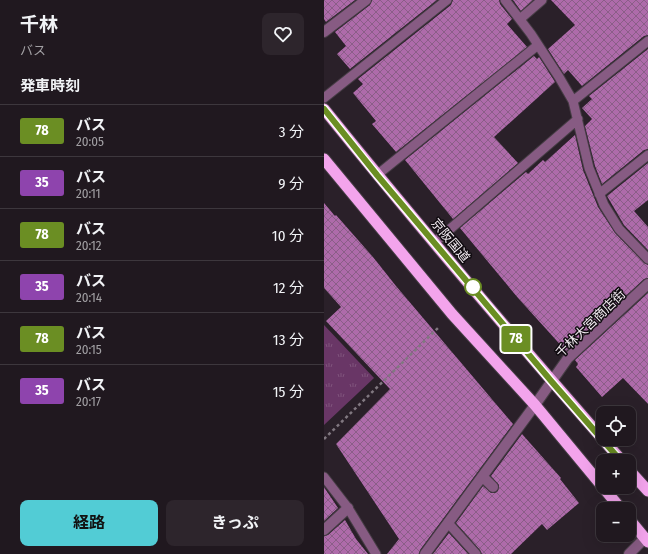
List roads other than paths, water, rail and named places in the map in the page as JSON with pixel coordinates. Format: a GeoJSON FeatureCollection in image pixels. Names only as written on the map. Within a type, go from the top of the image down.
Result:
{"type":"FeatureCollection","features":[{"type":"Feature","properties":{"kind":"highway","name":"京阪国道"},"geometry":{"type":"LineString","coordinates":[[324,109],[377,175],[552,382],[616,454]]}},
{"type":"Feature","properties":{"kind":"highway"},"geometry":{"type":"LineString","coordinates":[[324,159],[452,314],[535,405],[615,502]]}},
{"type":"Feature","properties":{"kind":"highway"},"geometry":{"type":"LineString","coordinates":[[636,478],[648,491]]}},
{"type":"Feature","properties":{"kind":"highway"},"geometry":{"type":"LineString","coordinates":[[636,528],[646,540]]}},
{"type":"Feature","properties":{"kind":"street"},"geometry":{"type":"LineString","coordinates":[[324,32],[366,0]]}},
{"type":"Feature","properties":{"kind":"street","name":"千林大宮商店街"},"geometry":{"type":"LineString","coordinates":[[426,554],[568,358],[648,284]]}},
{"type":"Feature","properties":{"kind":"street"},"geometry":{"type":"LineString","coordinates":[[483,477],[493,486]]}},
{"type":"Feature","properties":{"kind":"street"},"geometry":{"type":"LineString","coordinates":[[324,530],[348,508]]}},
{"type":"Feature","properties":{"kind":"street"},"geometry":{"type":"LineString","coordinates":[[629,554],[646,540]]}},
{"type":"Feature","properties":{"kind":"lane"},"geometry":{"type":"LineString","coordinates":[[324,98],[447,0]]}},
{"type":"Feature","properties":{"kind":"lane"},"geometry":{"type":"LineString","coordinates":[[505,0],[538,45],[573,102],[589,168],[604,205],[620,229],[648,259]]}},
{"type":"Feature","properties":{"kind":"lane"},"geometry":{"type":"LineString","coordinates":[[520,19],[542,0]]}},
{"type":"Feature","properties":{"kind":"lane"},"geometry":{"type":"LineString","coordinates":[[573,102],[648,41]]}},
{"type":"Feature","properties":{"kind":"lane"},"geometry":{"type":"LineString","coordinates":[[377,175],[538,45]]}},
{"type":"Feature","properties":{"kind":"lane"},"geometry":{"type":"LineString","coordinates":[[435,242],[578,119]]}},
{"type":"Feature","properties":{"kind":"lane"},"geometry":{"type":"LineString","coordinates":[[599,194],[648,155]]}},
{"type":"Feature","properties":{"kind":"lane"},"geometry":{"type":"LineString","coordinates":[[324,477],[348,508],[376,554]]}},
{"type":"Feature","properties":{"kind":"lane"},"geometry":{"type":"LineString","coordinates":[[449,524],[476,554]]}}]}
